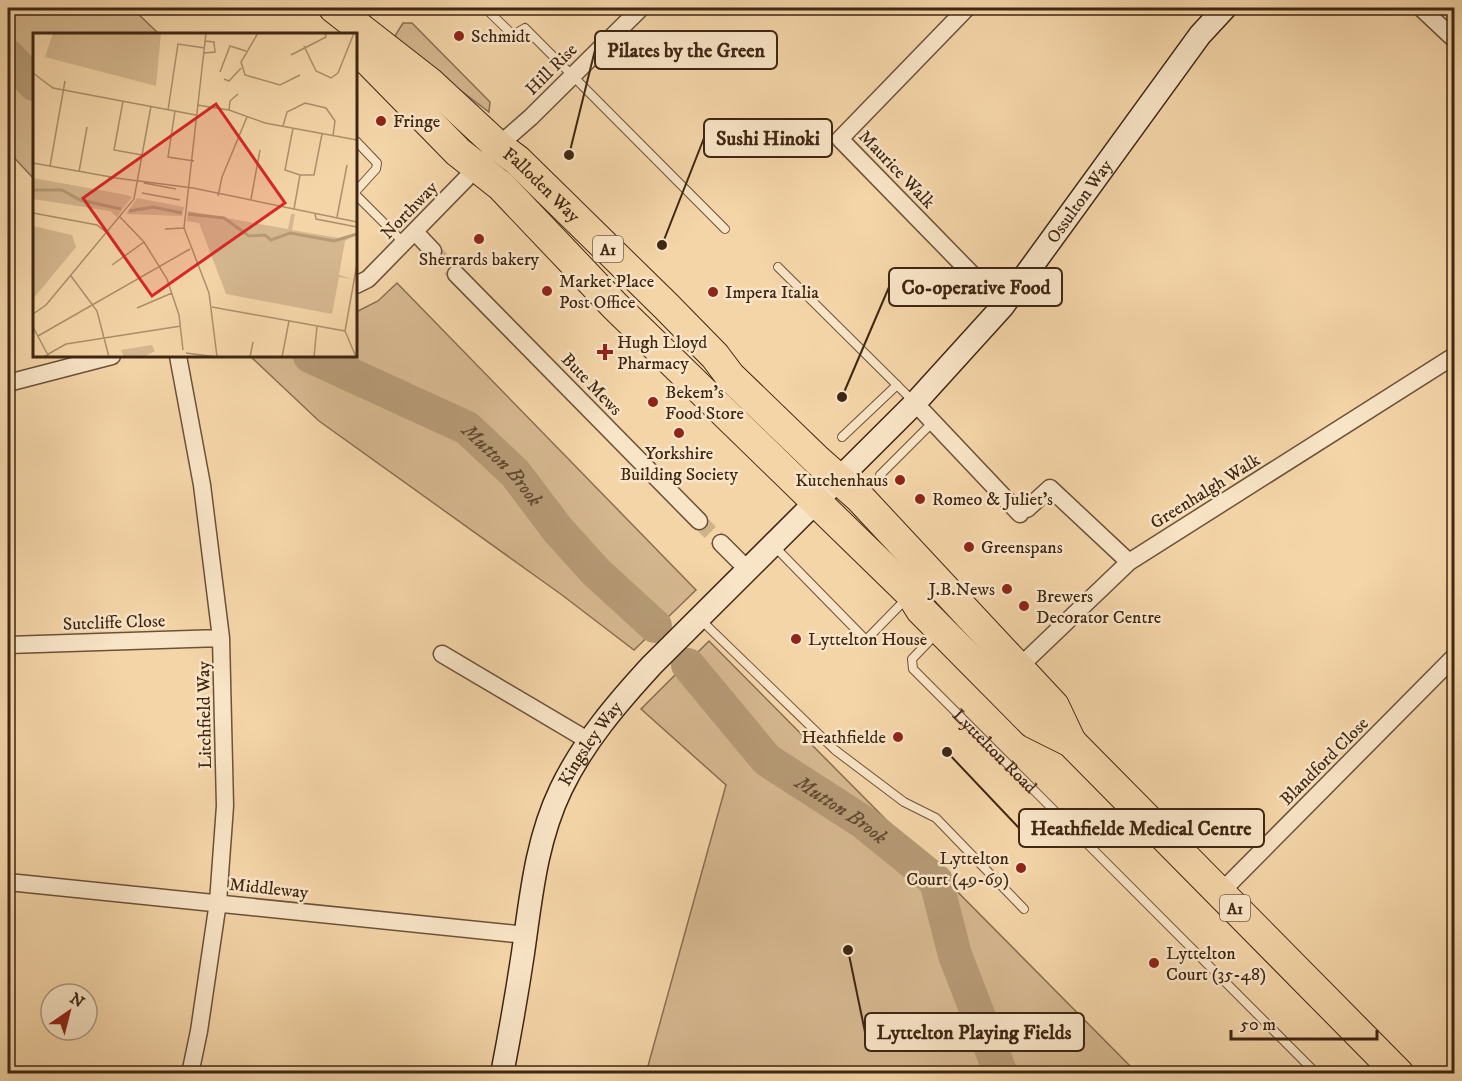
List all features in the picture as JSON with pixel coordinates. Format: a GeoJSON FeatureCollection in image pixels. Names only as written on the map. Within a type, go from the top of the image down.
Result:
{"type":"FeatureCollection","features":[{"type":"Feature","properties":{"kind":"highway","name":"Falloden Way"},"geometry":{"type":"LineString","coordinates":[[321,8],[341,33]]}},
{"type":"Feature","properties":{"kind":"highway","name":"Falloden Way"},"geometry":{"type":"LineString","coordinates":[[334,8],[429,82],[487,156]]}},
{"type":"Feature","properties":{"kind":"highway","name":"Falloden Way"},"geometry":{"type":"LineString","coordinates":[[357,53],[458,152],[517,160],[714,356],[826,491]]}},
{"type":"Feature","properties":{"kind":"highway","name":"A1"},"geometry":{"type":"LineString","coordinates":[[826,491],[921,610],[940,629],[1054,706],[1071,742],[1400,1074]]}},
{"type":"Feature","properties":{"kind":"highway","name":"A1"},"geometry":{"type":"LineString","coordinates":[[826,491],[860,498],[1008,677]]}},
{"type":"Feature","properties":{"kind":"street","name":"Hill Rise"},"geometry":{"type":"LineString","coordinates":[[487,156],[531,117],[641,8]]}},
{"type":"Feature","properties":{"kind":"street","name":"Maurice Walk"},"geometry":{"type":"LineString","coordinates":[[967,8],[840,139],[1003,306]]}},
{"type":"Feature","properties":{"kind":"street","name":"Ossulton Way"},"geometry":{"type":"LineString","coordinates":[[826,491],[915,403],[1003,306],[1200,35],[1225,8]]}},
{"type":"Feature","properties":{"kind":"street"},"geometry":{"type":"LineString","coordinates":[[1421,8],[1455,39]]}},
{"type":"Feature","properties":{"kind":"street","name":"Northway"},"geometry":{"type":"LineString","coordinates":[[357,284],[368,279],[410,238],[487,156]]}},
{"type":"Feature","properties":{"kind":"street"},"geometry":{"type":"LineString","coordinates":[[410,238],[433,251]]}},
{"type":"Feature","properties":{"kind":"street","name":"Bute Mews"},"geometry":{"type":"LineString","coordinates":[[456,274],[699,522]]}},
{"type":"Feature","properties":{"kind":"street","name":"Greenhalgh Walk"},"geometry":{"type":"LineString","coordinates":[[1008,677],[1129,562],[1455,356]]}},
{"type":"Feature","properties":{"kind":"street"},"geometry":{"type":"LineString","coordinates":[[8,383],[108,357]]}},
{"type":"Feature","properties":{"kind":"street","name":"Litchfield Way"},"geometry":{"type":"LineString","coordinates":[[178,357],[202,485],[221,638],[225,806],[218,903],[199,1031],[190,1074]]}},
{"type":"Feature","properties":{"kind":"street"},"geometry":{"type":"LineString","coordinates":[[915,403],[1024,512],[1050,488],[1129,562]]}},
{"type":"Feature","properties":{"kind":"street","name":"Kingsley Way"},"geometry":{"type":"LineString","coordinates":[[502,1074],[537,862],[545,830],[561,789],[589,741],[639,679],[698,617],[826,491]]}},
{"type":"Feature","properties":{"kind":"street"},"geometry":{"type":"LineString","coordinates":[[721,543],[747,569]]}},
{"type":"Feature","properties":{"kind":"street","name":"Sutcliffe Close"},"geometry":{"type":"LineString","coordinates":[[8,645],[221,638]]}},
{"type":"Feature","properties":{"kind":"street"},"geometry":{"type":"LineString","coordinates":[[442,654],[589,741]]}},
{"type":"Feature","properties":{"kind":"street","name":"Blandford Close"},"geometry":{"type":"LineString","coordinates":[[1220,893],[1455,657]]}},
{"type":"Feature","properties":{"kind":"street","name":"Middleway"},"geometry":{"type":"LineString","coordinates":[[8,882],[526,935]]}},
{"type":"Feature","properties":{"kind":"lane"},"geometry":{"type":"LineString","coordinates":[[485,8],[513,35],[525,28],[725,229]]}},
{"type":"Feature","properties":{"kind":"lane"},"geometry":{"type":"LineString","coordinates":[[357,142],[377,163],[376,169],[357,192]]}},
{"type":"Feature","properties":{"kind":"lane"},"geometry":{"type":"LineString","coordinates":[[357,194],[410,238]]}},
{"type":"Feature","properties":{"kind":"lane"},"geometry":{"type":"LineString","coordinates":[[778,267],[915,403]]}},
{"type":"Feature","properties":{"kind":"lane"},"geometry":{"type":"LineString","coordinates":[[842,438],[897,385]]}},
{"type":"Feature","properties":{"kind":"lane"},"geometry":{"type":"LineString","coordinates":[[880,475],[933,422]]}},
{"type":"Feature","properties":{"kind":"lane"},"geometry":{"type":"LineString","coordinates":[[773,544],[866,640],[910,594]]}},
{"type":"Feature","properties":{"kind":"lane"},"geometry":{"type":"LineString","coordinates":[[698,617],[835,750],[904,802],[936,818],[1024,909]]}},
{"type":"Feature","properties":{"kind":"lane","name":"Lyttelton Road"},"geometry":{"type":"LineString","coordinates":[[940,629],[912,659],[913,669],[1317,1074]]}},
{"type":"Feature","properties":{"kind":"shaded area"},"geometry":{"type":"Polygon","coordinates":[[[8,8],[132,8],[158,33],[33,33],[33,178],[8,151],[8,8]]]}},
{"type":"Feature","properties":{"kind":"shaded area"},"geometry":{"type":"Polygon","coordinates":[[[403,23],[412,23],[490,102],[489,112],[393,39],[403,23]]]}},
{"type":"Feature","properties":{"kind":"shaded area"},"geometry":{"type":"Polygon","coordinates":[[[397,283],[696,590],[634,650],[562,595],[319,421],[251,357],[357,357],[357,312],[378,301],[397,283]]]}},
{"type":"Feature","properties":{"kind":"shaded area"},"geometry":{"type":"Polygon","coordinates":[[[709,641],[1137,1073],[646,1073],[726,785],[641,709],[709,641]]]}},
{"type":"Feature","properties":{"kind":"waterway","name":"Mutton Brook"},"geometry":{"type":"LineString","coordinates":[[8,56],[33,83]]}},
{"type":"Feature","properties":{"kind":"waterway","name":"Mutton Brook"},"geometry":{"type":"LineString","coordinates":[[312,357],[467,428],[515,473],[558,530],[596,572],[655,626]]}},
{"type":"Feature","properties":{"kind":"waterway","name":"Mutton Brook"},"geometry":{"type":"LineString","coordinates":[[688,665],[767,760],[863,822],[936,881],[955,955],[1001,1074]]}},
{"type":"Feature","properties":{"kind":"tunnel"},"geometry":{"type":"LineString","coordinates":[[433,251],[456,274]]}},
{"type":"Feature","properties":{"kind":"tunnel"},"geometry":{"type":"LineString","coordinates":[[699,521],[721,543]]}},
{"type":"Feature","properties":{"kind":"place","name":"Schmidt"},"geometry":{"type":"Point","coordinates":[459,36]}},
{"type":"Feature","properties":{"kind":"place","name":"Fringe"},"geometry":{"type":"Point","coordinates":[381,121]}},
{"type":"Feature","properties":{"kind":"place","name":"Pilates by the Green"},"geometry":{"type":"Point","coordinates":[569,155]}},
{"type":"Feature","properties":{"kind":"place","name":"Sherrards bakery"},"geometry":{"type":"Point","coordinates":[479,239]}},
{"type":"Feature","properties":{"kind":"place","name":"Sushi Hinoki"},"geometry":{"type":"Point","coordinates":[662,245]}},
{"type":"Feature","properties":{"kind":"place","name":"Market Place Post Office"},"geometry":{"type":"Point","coordinates":[547,291]}},
{"type":"Feature","properties":{"kind":"place","name":"Impera Italia"},"geometry":{"type":"Point","coordinates":[713,292]}},
{"type":"Feature","properties":{"kind":"place","name":"Hugh Lloyd Pharmacy"},"geometry":{"type":"Point","coordinates":[605,352]}},
{"type":"Feature","properties":{"kind":"place","name":"Co-operative Food"},"geometry":{"type":"Point","coordinates":[842,397]}},
{"type":"Feature","properties":{"kind":"place","name":"Bekem's Food Store"},"geometry":{"type":"Point","coordinates":[653,402]}},
{"type":"Feature","properties":{"kind":"place","name":"Yorkshire Building Society"},"geometry":{"type":"Point","coordinates":[679,433]}},
{"type":"Feature","properties":{"kind":"place","name":"Kutchenhaus"},"geometry":{"type":"Point","coordinates":[900,480]}},
{"type":"Feature","properties":{"kind":"place","name":"Romeo & Juliet's"},"geometry":{"type":"Point","coordinates":[920,499]}},
{"type":"Feature","properties":{"kind":"place","name":"Greenspans"},"geometry":{"type":"Point","coordinates":[969,547]}},
{"type":"Feature","properties":{"kind":"place","name":"J.B.News"},"geometry":{"type":"Point","coordinates":[1007,589]}},
{"type":"Feature","properties":{"kind":"place","name":"Brewers Decorator Centre"},"geometry":{"type":"Point","coordinates":[1024,606]}},
{"type":"Feature","properties":{"kind":"place","name":"Lyttelton House"},"geometry":{"type":"Point","coordinates":[796,639]}},
{"type":"Feature","properties":{"kind":"place","name":"Heathfielde"},"geometry":{"type":"Point","coordinates":[898,737]}},
{"type":"Feature","properties":{"kind":"place","name":"Heathfielde Medical Centre"},"geometry":{"type":"Point","coordinates":[947,752]}},
{"type":"Feature","properties":{"kind":"place","name":"Lyttelton Court (49-69)"},"geometry":{"type":"Point","coordinates":[1021,868]}},
{"type":"Feature","properties":{"kind":"place","name":"Lyttelton Playing Fields"},"geometry":{"type":"Point","coordinates":[848,950]}},
{"type":"Feature","properties":{"kind":"place","name":"Lyttelton Court (35-48)"},"geometry":{"type":"Point","coordinates":[1154,963]}}]}
